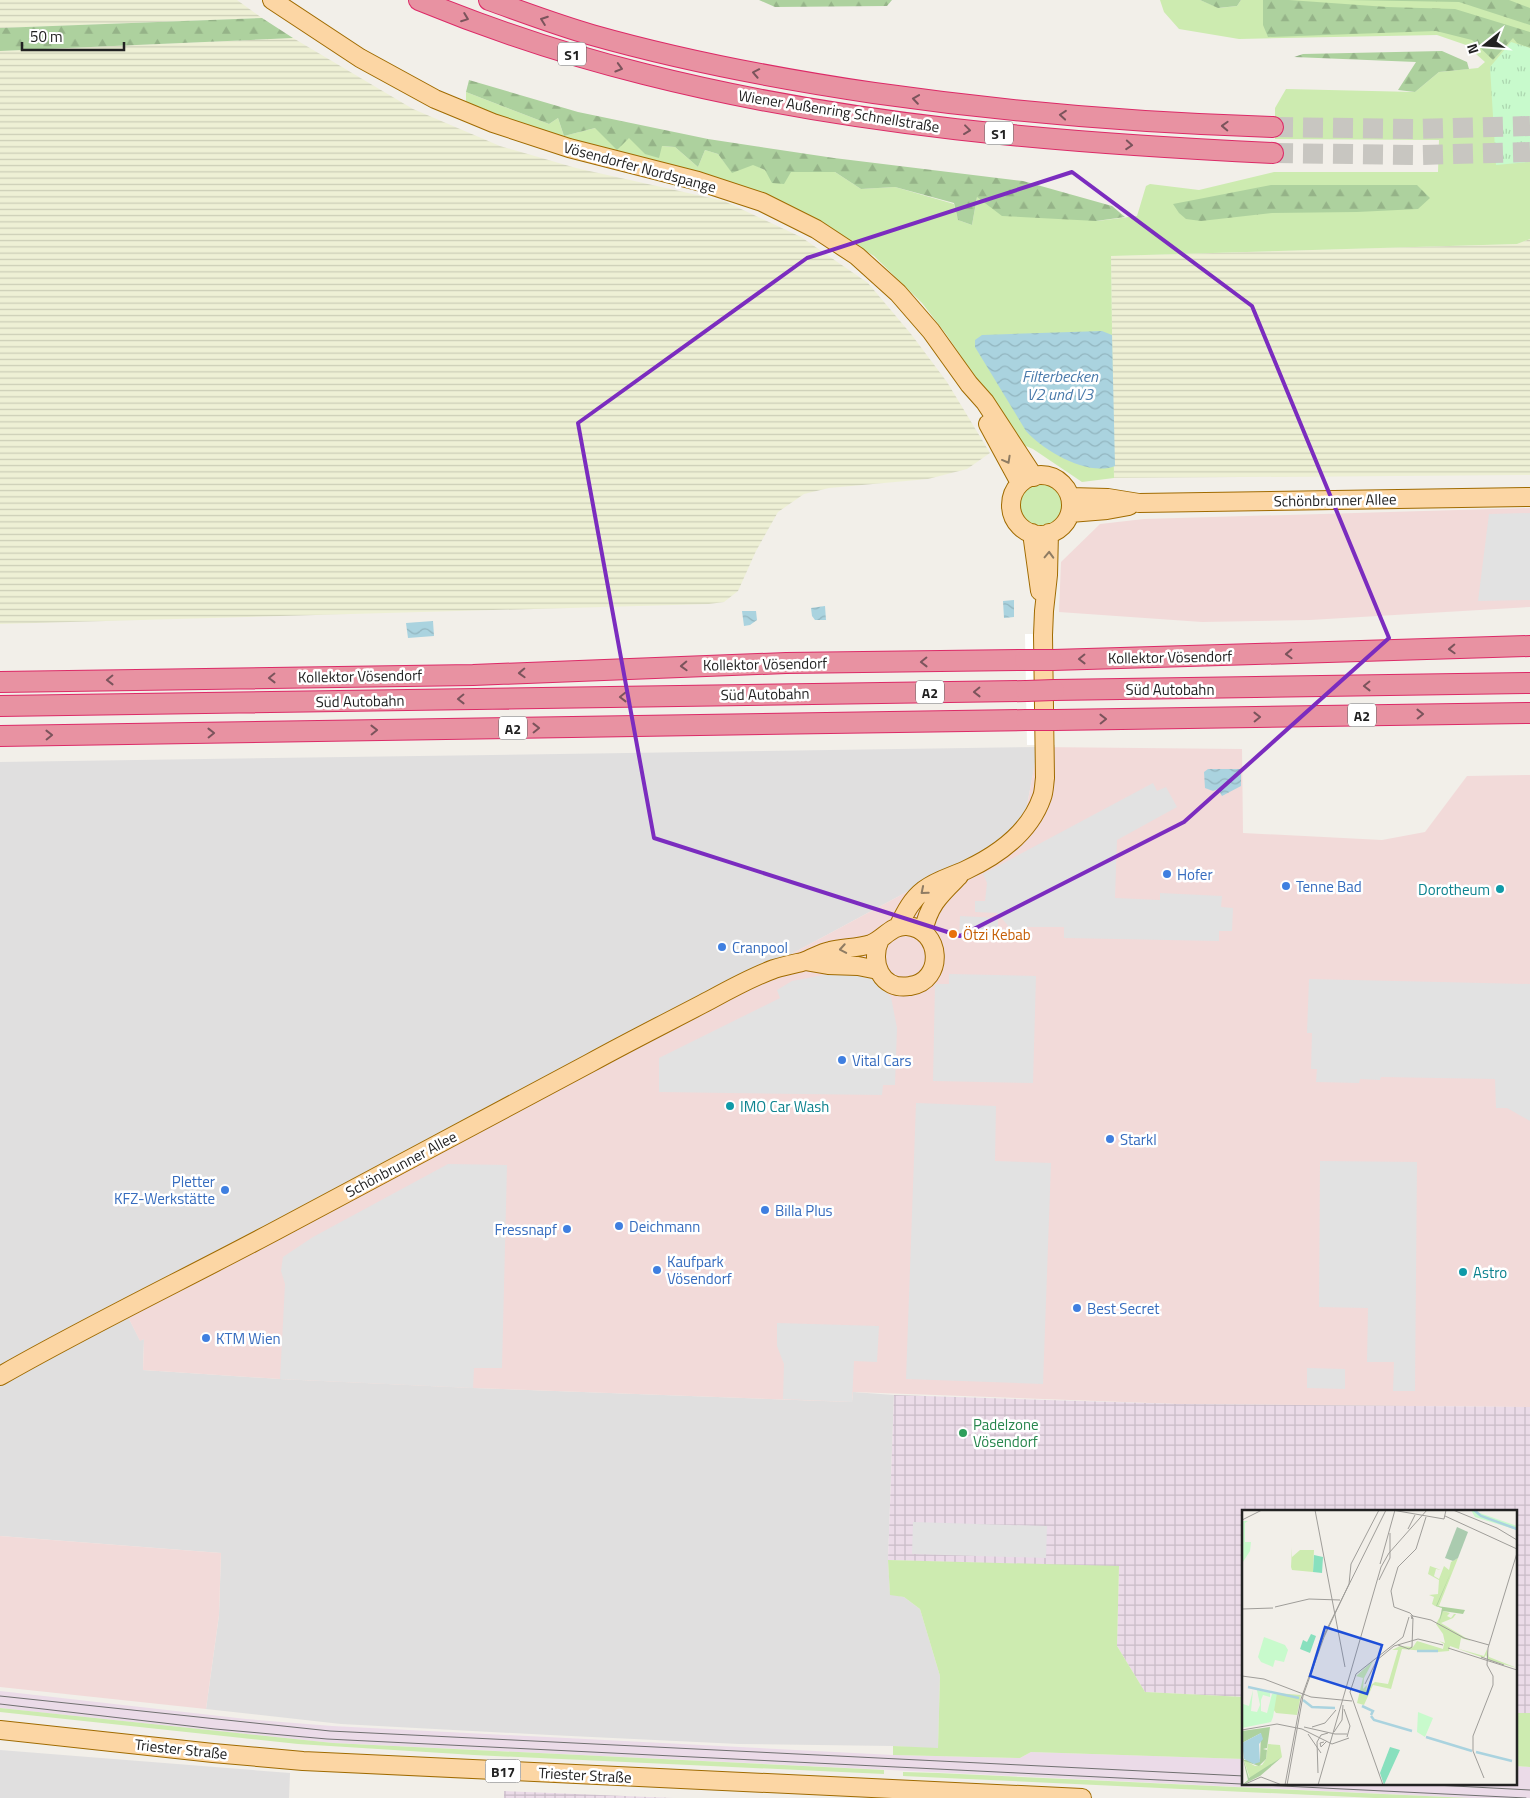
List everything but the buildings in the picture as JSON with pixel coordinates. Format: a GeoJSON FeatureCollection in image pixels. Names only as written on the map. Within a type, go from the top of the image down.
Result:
{"type":"FeatureCollection","features":[{"type":"Feature","properties":{"kind":"highway","name":"Wiener Außenring Schnellstraße"},"geometry":{"type":"LineString","coordinates":[[419,0],[463,18],[544,46],[643,74],[728,94],[840,113],[997,133],[1106,144],[1273,153]]}},
{"type":"Feature","properties":{"kind":"highway","name":"Wiener Außenring Schnellstraße"},"geometry":{"type":"LineString","coordinates":[[489,0],[581,32],[666,55],[805,82],[915,99],[1044,114],[1164,123],[1274,127]]}},
{"type":"Feature","properties":{"kind":"highway","name":"Kollektor Vösendorf"},"geometry":{"type":"LineString","coordinates":[[0,682],[473,675],[786,663],[1053,660],[1530,646]]}},
{"type":"Feature","properties":{"kind":"highway","name":"Süd Autobahn"},"geometry":{"type":"LineString","coordinates":[[0,706],[1530,683]]}},
{"type":"Feature","properties":{"kind":"highway","name":"Süd Autobahn"},"geometry":{"type":"LineString","coordinates":[[0,736],[1530,712]]}},
{"type":"Feature","properties":{"kind":"main road","name":"Vösendorfer Nordspange"},"geometry":{"type":"LineString","coordinates":[[272,0],[360,58],[435,99],[494,123],[570,148],[698,181],[762,202],[816,229],[857,256],[898,293],[931,331],[969,384],[1027,480]]}},
{"type":"Feature","properties":{"kind":"main road"},"geometry":{"type":"LineString","coordinates":[[1041,475],[1054,478],[1064,485],[1070,505],[1061,527],[1041,533],[1021,526],[1013,511],[1014,492],[1027,480],[1041,475]]}},
{"type":"Feature","properties":{"kind":"main road","name":"Schönbrunner Allee"},"geometry":{"type":"LineString","coordinates":[[1070,505],[1108,498],[1139,504],[1530,497]]}},
{"type":"Feature","properties":{"kind":"main road","name":"Schönbrunner Allee"},"geometry":{"type":"LineString","coordinates":[[0,1376],[732,988],[774,969],[806,961],[828,951],[870,944],[880,939],[898,927],[912,901],[923,891],[948,876],[965,870],[1000,851],[1018,836],[1033,816],[1042,797],[1045,778],[1044,611],[1041,533]]}},
{"type":"Feature","properties":{"kind":"main road","name":"Schönbrunner Allee"},"geometry":{"type":"LineString","coordinates":[[806,961],[828,966],[858,966],[878,970],[885,979],[895,985],[908,987],[922,983],[934,968],[935,956],[931,940],[923,932],[928,910],[965,870]]}},
{"type":"Feature","properties":{"kind":"main road"},"geometry":{"type":"LineString","coordinates":[[898,927],[908,926],[923,932]]}},
{"type":"Feature","properties":{"kind":"main road"},"geometry":{"type":"LineString","coordinates":[[878,970],[875,957],[880,939]]}},
{"type":"Feature","properties":{"kind":"main road","name":"Triester Straße"},"geometry":{"type":"LineString","coordinates":[[0,1730],[303,1761],[1082,1798]]}},
{"type":"Feature","properties":{"kind":"highlighted area"},"geometry":{"type":"Polygon","coordinates":[[[1072,172],[1252,306],[1389,638],[1184,822],[960,936],[654,838],[578,423],[807,258],[1072,172]]]}},
{"type":"Feature","properties":{"kind":"shaded area"},"geometry":{"type":"Polygon","coordinates":[[[1530,508],[1530,607],[1310,620],[1202,622],[1059,612],[1061,562],[1100,524],[1144,519],[1530,508]]]}},
{"type":"Feature","properties":{"kind":"shaded area"},"geometry":{"type":"Polygon","coordinates":[[[1530,513],[1530,600],[1478,601],[1489,514],[1530,513]]]}},
{"type":"Feature","properties":{"kind":"shaded area"},"geometry":{"type":"Polygon","coordinates":[[[1038,747],[1025,816],[996,844],[354,1189],[124,1309],[140,1340],[144,1339],[143,1370],[280,1379],[473,1388],[852,1402],[853,1392],[894,1395],[888,1560],[890,1594],[904,1597],[920,1609],[940,1676],[938,1749],[893,1746],[739,1744],[341,1724],[206,1709],[219,1615],[221,1553],[0,1536],[0,762],[1038,747]]]}},
{"type":"Feature","properties":{"kind":"shaded area"},"geometry":{"type":"Polygon","coordinates":[[[1038,747],[1242,749],[1243,833],[1382,840],[1425,832],[1467,776],[1530,775],[1530,1407],[1177,1404],[853,1392],[852,1402],[473,1388],[280,1379],[143,1370],[144,1339],[140,1341],[124,1309],[354,1189],[996,844],[1025,816],[1038,747]]]}},
{"type":"Feature","properties":{"kind":"shaded area"},"geometry":{"type":"Polygon","coordinates":[[[1153,783],[1157,791],[1166,787],[1177,807],[1117,840],[1115,898],[1160,900],[1160,893],[1222,896],[1221,907],[1233,908],[1232,931],[1219,931],[1219,941],[1064,938],[1064,927],[1027,927],[1026,938],[1011,937],[1011,929],[997,913],[975,912],[975,901],[985,901],[987,883],[983,874],[1153,783]]]}},
{"type":"Feature","properties":{"kind":"shaded area"},"geometry":{"type":"Polygon","coordinates":[[[960,916],[998,918],[998,941],[959,939],[960,916]]]}},
{"type":"Feature","properties":{"kind":"shaded area"},"geometry":{"type":"Polygon","coordinates":[[[844,971],[871,978],[891,997],[897,1028],[895,1085],[883,1085],[882,1095],[659,1092],[659,1058],[780,998],[777,990],[792,981],[844,971]]]}},
{"type":"Feature","properties":{"kind":"shaded area"},"geometry":{"type":"Polygon","coordinates":[[[949,974],[1036,976],[1033,1083],[933,1081],[935,984],[949,984],[949,974]]]}},
{"type":"Feature","properties":{"kind":"shaded area"},"geometry":{"type":"Polygon","coordinates":[[[1309,979],[1530,984],[1530,1121],[1507,1108],[1496,1108],[1495,1079],[1381,1077],[1380,1080],[1360,1079],[1359,1083],[1316,1082],[1317,1069],[1311,1069],[1312,1033],[1307,1033],[1309,979]]]}},
{"type":"Feature","properties":{"kind":"shaded area"},"geometry":{"type":"Polygon","coordinates":[[[916,1103],[996,1106],[995,1161],[1051,1163],[1043,1384],[906,1379],[916,1103]]]}},
{"type":"Feature","properties":{"kind":"shaded area"},"geometry":{"type":"Polygon","coordinates":[[[1320,1161],[1417,1162],[1415,1391],[1393,1391],[1394,1362],[1367,1362],[1368,1308],[1319,1307],[1320,1161]]]}},
{"type":"Feature","properties":{"kind":"shaded area"},"geometry":{"type":"Polygon","coordinates":[[[448,1164],[507,1165],[502,1368],[474,1368],[473,1388],[280,1379],[285,1284],[281,1271],[283,1257],[313,1237],[448,1164]]]}},
{"type":"Feature","properties":{"kind":"shaded area"},"geometry":{"type":"Polygon","coordinates":[[[777,1323],[879,1326],[877,1362],[854,1361],[852,1402],[783,1399],[784,1364],[777,1346],[777,1323]]]}},
{"type":"Feature","properties":{"kind":"shaded area"},"geometry":{"type":"Polygon","coordinates":[[[1307,1368],[1345,1369],[1345,1389],[1307,1388],[1307,1368]]]}},
{"type":"Feature","properties":{"kind":"shaded area"},"geometry":{"type":"Polygon","coordinates":[[[894,1395],[1177,1404],[1530,1407],[1530,1713],[1518,1713],[1518,1510],[1242,1510],[1242,1697],[1145,1692],[1117,1646],[1119,1567],[888,1560],[894,1395]]]}},
{"type":"Feature","properties":{"kind":"shaded area"},"geometry":{"type":"Polygon","coordinates":[[[913,1522],[1047,1526],[1046,1558],[912,1554],[913,1522]]]}},
{"type":"Feature","properties":{"kind":"shaded area"},"geometry":{"type":"Polygon","coordinates":[[[0,1536],[221,1553],[219,1615],[206,1709],[0,1687],[0,1536]]]}},
{"type":"Feature","properties":{"kind":"shaded area"},"geometry":{"type":"Polygon","coordinates":[[[0,1691],[246,1719],[332,1726],[893,1755],[1020,1758],[1031,1752],[1242,1759],[1242,1786],[1518,1786],[1518,1766],[1530,1767],[1530,1798],[1469,1798],[333,1743],[0,1708],[0,1691]]]}},
{"type":"Feature","properties":{"kind":"shaded area"},"geometry":{"type":"Polygon","coordinates":[[[0,1750],[290,1773],[289,1798],[0,1798],[0,1750]]]}},
{"type":"Feature","properties":{"kind":"shaded area"},"geometry":{"type":"Polygon","coordinates":[[[504,1791],[674,1798],[504,1798],[504,1791]]]}},
{"type":"Feature","properties":{"kind":"green space"},"geometry":{"type":"Polygon","coordinates":[[[0,0],[237,0],[262,18],[0,28],[0,0]]]}},
{"type":"Feature","properties":{"kind":"green space"},"geometry":{"type":"Polygon","coordinates":[[[759,0],[892,0],[887,6],[775,7],[759,0]]]}},
{"type":"Feature","properties":{"kind":"green space"},"geometry":{"type":"Polygon","coordinates":[[[1160,0],[1200,0],[1219,8],[1237,6],[1241,0],[1530,0],[1530,239],[1517,244],[1111,256],[1114,478],[1082,482],[1033,449],[1021,444],[946,334],[922,303],[874,256],[818,221],[566,140],[466,104],[466,92],[549,124],[558,118],[564,136],[595,128],[662,146],[675,147],[698,167],[705,150],[718,154],[732,172],[753,164],[765,170],[835,172],[861,189],[895,187],[954,204],[958,220],[972,225],[977,197],[1097,221],[1137,216],[1146,186],[1150,184],[1199,190],[1274,172],[1438,172],[1439,140],[1275,139],[1275,108],[1286,89],[1415,92],[1439,72],[1478,68],[1485,62],[1466,45],[1437,35],[1239,39],[1179,29],[1164,12],[1160,0]]]}},
{"type":"Feature","properties":{"kind":"green space"},"geometry":{"type":"Polygon","coordinates":[[[1200,0],[1241,0],[1237,6],[1218,8],[1200,0]]]}},
{"type":"Feature","properties":{"kind":"green space"},"geometry":{"type":"Polygon","coordinates":[[[1263,0],[1455,9],[1530,32],[1530,48],[1517,43],[1513,38],[1493,60],[1472,40],[1436,31],[1268,37],[1263,25],[1263,0]]]}},
{"type":"Feature","properties":{"kind":"green space"},"geometry":{"type":"Polygon","coordinates":[[[1346,0],[1509,0],[1530,8],[1530,25],[1459,2],[1346,0]]]}},
{"type":"Feature","properties":{"kind":"green space"},"geometry":{"type":"Polygon","coordinates":[[[262,18],[293,38],[0,51],[0,28],[262,18]]]}},
{"type":"Feature","properties":{"kind":"green space"},"geometry":{"type":"Polygon","coordinates":[[[293,38],[413,109],[500,146],[576,168],[724,201],[801,237],[868,283],[911,334],[947,382],[990,453],[967,469],[928,479],[829,488],[804,494],[778,512],[756,551],[738,591],[724,602],[709,604],[0,624],[0,51],[293,38]]]}},
{"type":"Feature","properties":{"kind":"green space"},"geometry":{"type":"Polygon","coordinates":[[[1511,42],[1530,48],[1530,162],[1496,165],[1490,67],[1511,42]]]}},
{"type":"Feature","properties":{"kind":"green space"},"geometry":{"type":"Polygon","coordinates":[[[1442,51],[1467,62],[1469,69],[1439,72],[1415,92],[1398,90],[1416,62],[1294,57],[1303,54],[1442,51]]]}},
{"type":"Feature","properties":{"kind":"green space"},"geometry":{"type":"Polygon","coordinates":[[[469,80],[578,112],[708,139],[834,158],[1023,181],[1112,206],[1125,217],[1096,221],[1002,216],[977,197],[972,225],[958,220],[954,203],[895,187],[861,189],[835,172],[791,172],[784,184],[772,183],[765,170],[753,165],[732,173],[718,154],[705,150],[698,167],[675,147],[662,146],[659,158],[645,154],[629,138],[617,150],[595,128],[564,136],[558,118],[549,124],[466,92],[469,80]]]}},
{"type":"Feature","properties":{"kind":"green space"},"geometry":{"type":"Polygon","coordinates":[[[1271,185],[1417,185],[1430,198],[1418,209],[1272,213],[1201,221],[1186,219],[1173,204],[1271,185]]]}},
{"type":"Feature","properties":{"kind":"green space"},"geometry":{"type":"Polygon","coordinates":[[[1530,239],[1530,475],[1114,478],[1111,256],[1517,244],[1530,239]]]}},
{"type":"Feature","properties":{"kind":"green space"},"geometry":{"type":"Polygon","coordinates":[[[1037,483],[1045,483],[1057,489],[1063,505],[1057,521],[1045,527],[1037,527],[1025,521],[1019,509],[1019,501],[1025,489],[1037,483]]]}},
{"type":"Feature","properties":{"kind":"green space"},"geometry":{"type":"Polygon","coordinates":[[[888,1560],[1119,1566],[1117,1646],[1145,1692],[1242,1697],[1242,1759],[1031,1752],[1020,1758],[893,1755],[893,1746],[938,1748],[940,1676],[920,1609],[904,1597],[890,1595],[888,1560]]]}},
{"type":"Feature","properties":{"kind":"green space"},"geometry":{"type":"Polygon","coordinates":[[[0,1708],[333,1743],[884,1770],[884,1774],[474,1755],[298,1744],[0,1712],[0,1708]]]}},
{"type":"Feature","properties":{"kind":"green space"},"geometry":{"type":"Polygon","coordinates":[[[1518,1713],[1530,1713],[1530,1767],[1518,1766],[1518,1713]]]}},
{"type":"Feature","properties":{"kind":"green space"},"geometry":{"type":"Polygon","coordinates":[[[903,1772],[1469,1798],[1375,1798],[903,1776],[903,1772]]]}},
{"type":"Feature","properties":{"kind":"water","name":"Filterbecken V2 und V3"},"geometry":{"type":"Polygon","coordinates":[[[1102,331],[1112,335],[1115,466],[1092,468],[1055,454],[1026,431],[975,347],[975,340],[982,335],[1102,331]]]}},
{"type":"Feature","properties":{"kind":"water"},"geometry":{"type":"Polygon","coordinates":[[[1014,600],[1014,617],[1004,618],[1003,601],[1014,600]]]}},
{"type":"Feature","properties":{"kind":"water"},"geometry":{"type":"Polygon","coordinates":[[[825,606],[826,620],[815,620],[812,616],[811,608],[825,606]]]}},
{"type":"Feature","properties":{"kind":"water"},"geometry":{"type":"Polygon","coordinates":[[[742,611],[756,611],[757,620],[750,625],[744,626],[742,611]]]}},
{"type":"Feature","properties":{"kind":"water"},"geometry":{"type":"Polygon","coordinates":[[[433,621],[434,636],[408,638],[406,623],[433,621]]]}},
{"type":"Feature","properties":{"kind":"water"},"geometry":{"type":"Polygon","coordinates":[[[1208,769],[1241,769],[1241,786],[1222,796],[1218,789],[1213,791],[1205,788],[1204,772],[1208,769]]]}},
{"type":"Feature","properties":{"kind":"pier"},"geometry":{"type":"Polygon","coordinates":[[[1025,634],[1053,634],[1055,745],[1027,745],[1025,634]]]}},
{"type":"Feature","properties":{"kind":"tunnel"},"geometry":{"type":"LineString","coordinates":[[1273,127],[1418,129],[1530,126]]}},
{"type":"Feature","properties":{"kind":"tunnel"},"geometry":{"type":"LineString","coordinates":[[1273,153],[1420,155],[1530,152]]}},
{"type":"Feature","properties":{"kind":"tram line"},"geometry":{"type":"LineString","coordinates":[[0,1696],[330,1731],[1242,1776]]}},
{"type":"Feature","properties":{"kind":"tram line"},"geometry":{"type":"LineString","coordinates":[[0,1704],[215,1729],[327,1739],[1242,1784]]}},
{"type":"Feature","properties":{"kind":"tram line"},"geometry":{"type":"LineString","coordinates":[[1282,1786],[1526,1798]]}},
{"type":"Feature","properties":{"kind":"tram line"},"geometry":{"type":"LineString","coordinates":[[1454,1786],[1530,1790]]}},
{"type":"Feature","properties":{"kind":"place","name":"Hofer"},"geometry":{"type":"Point","coordinates":[1167,874]}},
{"type":"Feature","properties":{"kind":"place","name":"Tenne Bad"},"geometry":{"type":"Point","coordinates":[1286,886]}},
{"type":"Feature","properties":{"kind":"place","name":"Dorotheum"},"geometry":{"type":"Point","coordinates":[1500,889]}},
{"type":"Feature","properties":{"kind":"place","name":"Ötzi Kebab"},"geometry":{"type":"Point","coordinates":[953,934]}},
{"type":"Feature","properties":{"kind":"place","name":"Cranpool"},"geometry":{"type":"Point","coordinates":[722,947]}},
{"type":"Feature","properties":{"kind":"place","name":"Vital Cars"},"geometry":{"type":"Point","coordinates":[842,1060]}},
{"type":"Feature","properties":{"kind":"place","name":"IMO Car Wash"},"geometry":{"type":"Point","coordinates":[730,1106]}},
{"type":"Feature","properties":{"kind":"place","name":"Starkl"},"geometry":{"type":"Point","coordinates":[1110,1139]}},
{"type":"Feature","properties":{"kind":"place","name":"Pletter KFZ-Werkstätte"},"geometry":{"type":"Point","coordinates":[225,1190]}},
{"type":"Feature","properties":{"kind":"place","name":"Billa Plus"},"geometry":{"type":"Point","coordinates":[765,1210]}},
{"type":"Feature","properties":{"kind":"place","name":"Deichmann"},"geometry":{"type":"Point","coordinates":[619,1226]}},
{"type":"Feature","properties":{"kind":"place","name":"Fressnapf"},"geometry":{"type":"Point","coordinates":[567,1229]}},
{"type":"Feature","properties":{"kind":"place","name":"Kaufpark Vösendorf"},"geometry":{"type":"Point","coordinates":[657,1270]}},
{"type":"Feature","properties":{"kind":"place","name":"Astro"},"geometry":{"type":"Point","coordinates":[1463,1272]}},
{"type":"Feature","properties":{"kind":"place","name":"Best Secret"},"geometry":{"type":"Point","coordinates":[1077,1308]}},
{"type":"Feature","properties":{"kind":"place","name":"KTM Wien"},"geometry":{"type":"Point","coordinates":[206,1338]}},
{"type":"Feature","properties":{"kind":"place","name":"Padelzone Vösendorf"},"geometry":{"type":"Point","coordinates":[963,1433]}}]}
